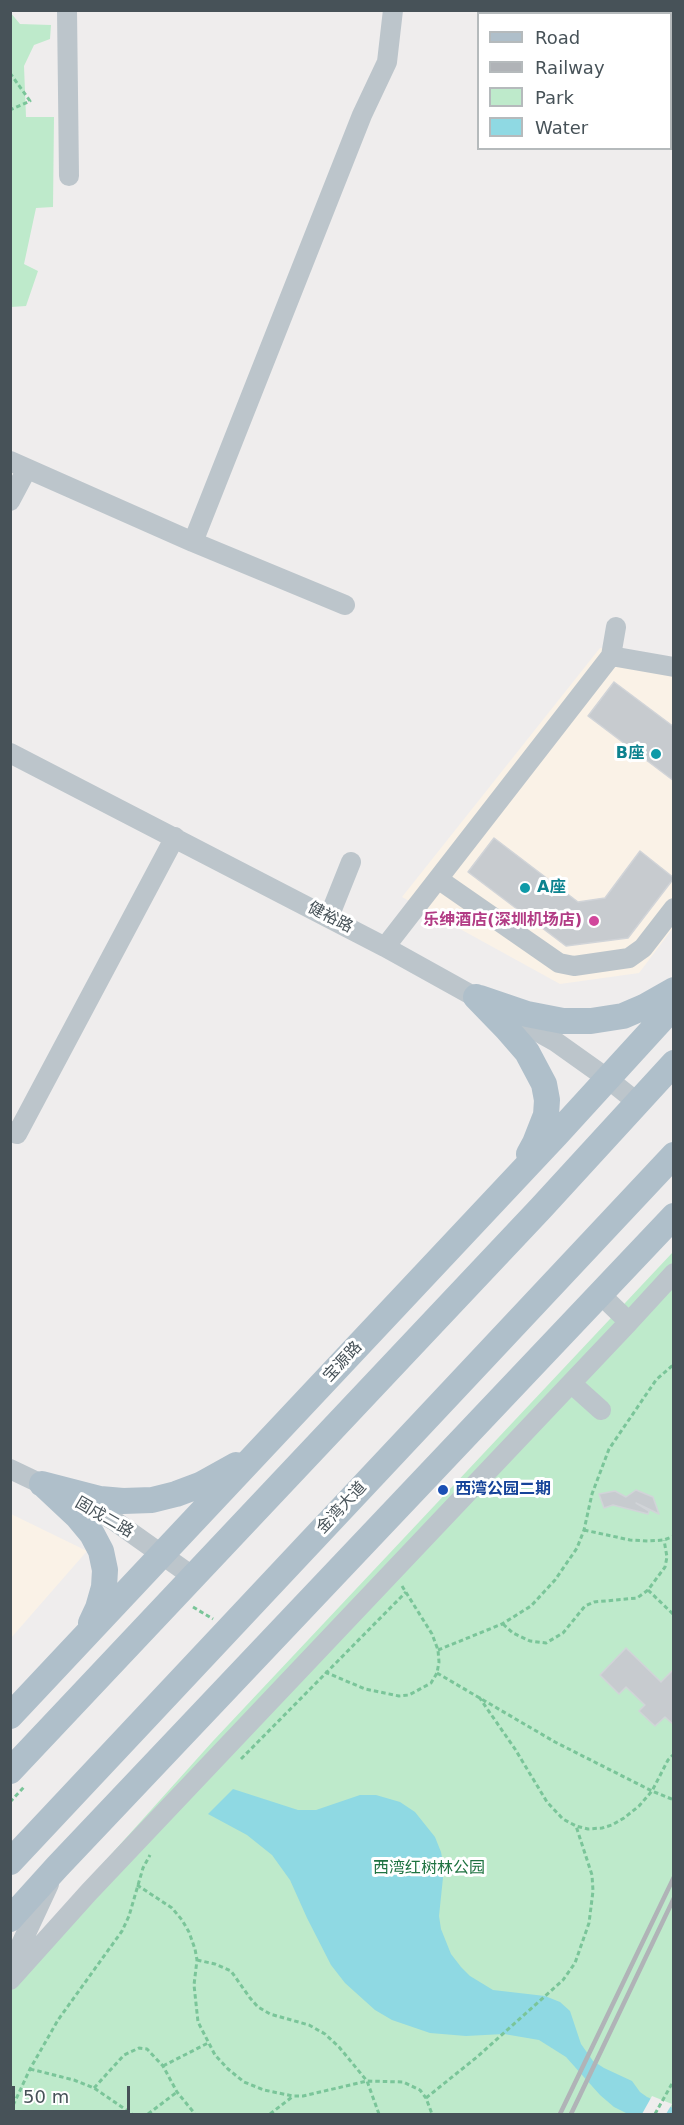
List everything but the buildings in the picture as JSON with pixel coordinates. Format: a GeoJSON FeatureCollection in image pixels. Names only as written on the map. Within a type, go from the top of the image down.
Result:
{"type":"FeatureCollection","features":[{"type":"Feature","properties":{"kind":"main road"},"geometry":{"type":"LineString","coordinates":[[476,997],[527,1014],[554,1020],[591,1021],[623,1016],[674,990]]}},
{"type":"Feature","properties":{"kind":"main road"},"geometry":{"type":"LineString","coordinates":[[476,997],[507,1029],[537,1068],[546,1093],[546,1115],[542,1129],[512,1182]]}},
{"type":"Feature","properties":{"kind":"main road","name":"宝源路"},"geometry":{"type":"LineString","coordinates":[[10,1716],[512,1182],[674,1005]]}},
{"type":"Feature","properties":{"kind":"main road"},"geometry":{"type":"LineString","coordinates":[[10,1771],[541,1208],[674,1063]]}},
{"type":"Feature","properties":{"kind":"main road","name":"金湾大道"},"geometry":{"type":"LineString","coordinates":[[10,1862],[674,1155]]}},
{"type":"Feature","properties":{"kind":"main road"},"geometry":{"type":"LineString","coordinates":[[10,1919],[674,1216]]}},
{"type":"Feature","properties":{"kind":"main road"},"geometry":{"type":"LineString","coordinates":[[42,1484],[100,1499],[152,1500],[200,1485],[228,1471],[270,1440]]}},
{"type":"Feature","properties":{"kind":"main road"},"geometry":{"type":"LineString","coordinates":[[42,1484],[77,1516],[92,1534],[101,1551],[104,1563],[104,1587],[98,1608],[75,1647]]}},
{"type":"Feature","properties":{"kind":"street"},"geometry":{"type":"LineString","coordinates":[[67,10],[69,176]]}},
{"type":"Feature","properties":{"kind":"street"},"geometry":{"type":"LineString","coordinates":[[193,542],[362,115],[387,63],[393,10]]}},
{"type":"Feature","properties":{"kind":"street"},"geometry":{"type":"LineString","coordinates":[[10,501],[19,465],[193,542],[345,605]]}},
{"type":"Feature","properties":{"kind":"street"},"geometry":{"type":"LineString","coordinates":[[385,947],[611,656],[616,627]]}},
{"type":"Feature","properties":{"kind":"street"},"geometry":{"type":"LineString","coordinates":[[611,656],[674,667]]}},
{"type":"Feature","properties":{"kind":"street","name":"健裕路"},"geometry":{"type":"LineString","coordinates":[[10,753],[329,917],[476,997],[556,1042],[638,1103]]}},
{"type":"Feature","properties":{"kind":"street"},"geometry":{"type":"LineString","coordinates":[[10,1131],[17,1134],[175,837]]}},
{"type":"Feature","properties":{"kind":"street"},"geometry":{"type":"LineString","coordinates":[[329,917],[351,862]]}},
{"type":"Feature","properties":{"kind":"street"},"geometry":{"type":"LineString","coordinates":[[438,879],[559,963],[574,966],[629,958],[643,948],[674,908]]}},
{"type":"Feature","properties":{"kind":"street"},"geometry":{"type":"LineString","coordinates":[[10,1980],[68,1914],[672,1279]]}},
{"type":"Feature","properties":{"kind":"street"},"geometry":{"type":"LineString","coordinates":[[600,1294],[629,1322]]}},
{"type":"Feature","properties":{"kind":"street"},"geometry":{"type":"LineString","coordinates":[[572,1384],[601,1410]]}},
{"type":"Feature","properties":{"kind":"street","name":"固戍二路"},"geometry":{"type":"LineString","coordinates":[[10,1469],[94,1509],[192,1576]]}},
{"type":"Feature","properties":{"kind":"street"},"geometry":{"type":"LineString","coordinates":[[10,1968],[57,1868]]}},
{"type":"Feature","properties":{"kind":"path"},"geometry":{"type":"LineString","coordinates":[[10,73],[30,101],[10,110]]}},
{"type":"Feature","properties":{"kind":"path"},"geometry":{"type":"LineString","coordinates":[[438,1650],[502,1624],[531,1606],[555,1580],[577,1548],[584,1530],[592,1494],[609,1449],[656,1380],[674,1364]]}},
{"type":"Feature","properties":{"kind":"path"},"geometry":{"type":"LineString","coordinates":[[584,1530],[630,1540],[664,1540],[674,1536]]}},
{"type":"Feature","properties":{"kind":"path"},"geometry":{"type":"LineString","coordinates":[[502,1624],[513,1633],[530,1641],[546,1642],[563,1633],[585,1606],[594,1602],[637,1598],[648,1590],[665,1567],[667,1557],[664,1540]]}},
{"type":"Feature","properties":{"kind":"path"},"geometry":{"type":"LineString","coordinates":[[308,1662],[326,1673],[365,1689],[399,1696],[409,1695],[431,1683],[437,1673],[438,1650],[432,1634],[393,1572]]}},
{"type":"Feature","properties":{"kind":"path"},"geometry":{"type":"LineString","coordinates":[[648,1590],[674,1615]]}},
{"type":"Feature","properties":{"kind":"path"},"geometry":{"type":"LineString","coordinates":[[237,1763],[406,1592]]}},
{"type":"Feature","properties":{"kind":"path"},"geometry":{"type":"LineString","coordinates":[[190,1605],[210,1618]]}},
{"type":"Feature","properties":{"kind":"path"},"geometry":{"type":"LineString","coordinates":[[437,1673],[555,1742],[674,1800]]}},
{"type":"Feature","properties":{"kind":"path"},"geometry":{"type":"LineString","coordinates":[[479,1697],[515,1749],[547,1802],[563,1819],[576,1826],[595,1828],[612,1825],[639,1806],[652,1791],[668,1760],[674,1754]]}},
{"type":"Feature","properties":{"kind":"path"},"geometry":{"type":"LineString","coordinates":[[426,2098],[477,2057],[563,1980],[575,1963],[592,1911],[592,1875],[576,1826]]}},
{"type":"Feature","properties":{"kind":"path"},"geometry":{"type":"LineString","coordinates":[[10,2112],[30,2069],[64,2010],[116,1941],[129,1916],[137,1885],[150,1854]]}},
{"type":"Feature","properties":{"kind":"path"},"geometry":{"type":"LineString","coordinates":[[137,1885],[159,1897],[182,1920],[195,1949],[197,1960],[194,1985],[198,2022],[215,2055],[244,2082],[278,2094],[293,2096],[303,2096],[367,2081],[403,2082],[420,2090],[426,2098],[432,2115]]}},
{"type":"Feature","properties":{"kind":"path"},"geometry":{"type":"LineString","coordinates":[[197,1960],[231,1971],[250,1998],[264,2011],[309,2025],[325,2034],[367,2081],[379,2115]]}},
{"type":"Feature","properties":{"kind":"path"},"geometry":{"type":"LineString","coordinates":[[163,2066],[208,2043]]}},
{"type":"Feature","properties":{"kind":"path"},"geometry":{"type":"LineString","coordinates":[[94,2088],[131,2050],[147,2049],[163,2066],[177,2092],[195,2115]]}},
{"type":"Feature","properties":{"kind":"path"},"geometry":{"type":"LineString","coordinates":[[30,2069],[74,2080],[94,2088],[132,2115]]}},
{"type":"Feature","properties":{"kind":"path"},"geometry":{"type":"LineString","coordinates":[[655,2115],[674,2080]]}},
{"type":"Feature","properties":{"kind":"path"},"geometry":{"type":"LineString","coordinates":[[148,2115],[177,2092]]}},
{"type":"Feature","properties":{"kind":"path"},"geometry":{"type":"LineString","coordinates":[[270,2115],[293,2096]]}},
{"type":"Feature","properties":{"kind":"shaded area"},"geometry":{"type":"Polygon","coordinates":[[[600,648],[673,660],[673,928],[639,973],[560,984],[402,897],[600,648]]]}},
{"type":"Feature","properties":{"kind":"shaded area"},"geometry":{"type":"Polygon","coordinates":[[[11,1514],[87,1551],[11,1638],[11,1514]]]}},
{"type":"Feature","properties":{"kind":"green space"},"geometry":{"type":"Polygon","coordinates":[[[10,12],[20,24],[51,25],[50,39],[34,45],[24,66],[26,117],[54,117],[53,207],[36,208],[24,264],[38,271],[26,306],[11,307],[10,12]]]}},
{"type":"Feature","properties":{"kind":"green space","name":"西湾红树林公园"},"geometry":{"type":"Polygon","coordinates":[[[673,1252],[673,2114],[11,2114],[11,1966],[213,1741],[673,1252]]]}},
{"type":"Feature","properties":{"kind":"water"},"geometry":{"type":"Polygon","coordinates":[[[233,1789],[298,1810],[316,1810],[360,1795],[376,1795],[400,1802],[415,1812],[435,1837],[441,1852],[444,1868],[439,1916],[441,1929],[451,1954],[461,1967],[470,1976],[493,1990],[545,1996],[560,2002],[570,2011],[581,2044],[593,2061],[632,2081],[647,2097],[673,2108],[673,2114],[628,2114],[614,2107],[566,2057],[539,2040],[504,2034],[466,2036],[430,2033],[392,2020],[375,2010],[345,1983],[331,1965],[290,1880],[272,1855],[247,1835],[208,1814],[233,1789]]]}},
{"type":"Feature","properties":{"kind":"pier"},"geometry":{"type":"Polygon","coordinates":[[[652,2096],[672,2104],[666,2114],[642,2114],[652,2096]]]}},
{"type":"Feature","properties":{"kind":"railway"},"geometry":{"type":"LineString","coordinates":[[560,2114],[674,1877]]}},
{"type":"Feature","properties":{"kind":"railway"},"geometry":{"type":"LineString","coordinates":[[571,2114],[674,1898]]}},
{"type":"Feature","properties":{"kind":"place","name":"B座"},"geometry":{"type":"Point","coordinates":[656,754]}},
{"type":"Feature","properties":{"kind":"place","name":"A座"},"geometry":{"type":"Point","coordinates":[525,888]}},
{"type":"Feature","properties":{"kind":"place","name":"乐绅酒店(深圳机场店)"},"geometry":{"type":"Point","coordinates":[594,921]}},
{"type":"Feature","properties":{"kind":"place","name":"西湾公园二期"},"geometry":{"type":"Point","coordinates":[443,1490]}}]}
